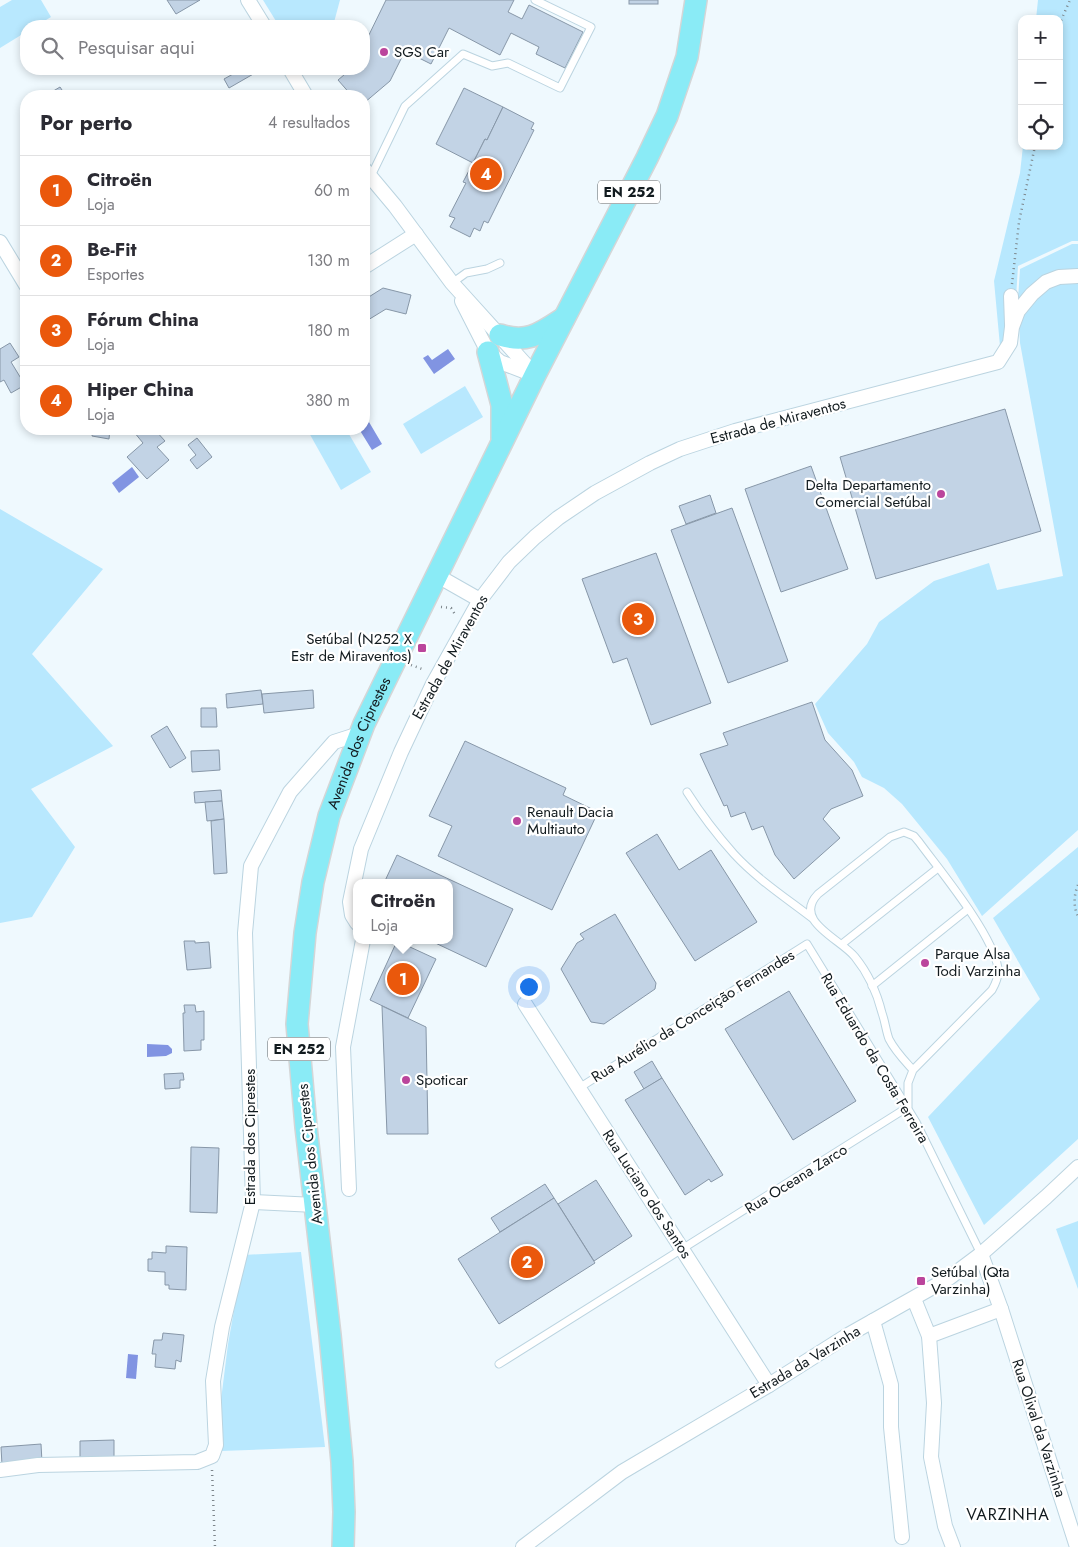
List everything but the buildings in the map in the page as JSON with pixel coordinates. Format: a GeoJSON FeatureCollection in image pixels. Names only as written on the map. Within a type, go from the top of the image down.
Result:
{"type":"FeatureCollection","features":[{"type":"Feature","properties":{"kind":"main road","name":"EN 252"},"geometry":{"type":"LineString","coordinates":[[436,575],[667,116],[687,57],[696,0]]}},
{"type":"Feature","properties":{"kind":"main road"},"geometry":{"type":"LineString","coordinates":[[502,443],[502,405],[494,344],[532,337],[540,334],[564,318]]}},
{"type":"Feature","properties":{"kind":"main road","name":"Avenida dos Ciprestes"},"geometry":{"type":"LineString","coordinates":[[343,1545],[342,1462],[330,1335],[314,1205],[297,1024],[305,933],[313,882],[330,816],[359,734],[436,575]]}},
{"type":"Feature","properties":{"kind":"street"},"geometry":{"type":"LineString","coordinates":[[248,0],[260,20]]}},
{"type":"Feature","properties":{"kind":"street"},"geometry":{"type":"LineString","coordinates":[[294,75],[302,90]]}},
{"type":"Feature","properties":{"kind":"street"},"geometry":{"type":"LineString","coordinates":[[370,177],[452,283],[494,344],[500,362],[535,375]]}},
{"type":"Feature","properties":{"kind":"street"},"geometry":{"type":"LineString","coordinates":[[370,263],[416,234]]}},
{"type":"Feature","properties":{"kind":"street"},"geometry":{"type":"LineString","coordinates":[[0,242],[20,275]]}},
{"type":"Feature","properties":{"kind":"street"},"geometry":{"type":"LineString","coordinates":[[1012,327],[1018,312],[1032,294],[1046,282],[1059,278],[1078,276]]}},
{"type":"Feature","properties":{"kind":"street"},"geometry":{"type":"LineString","coordinates":[[452,283],[494,344],[535,375]]}},
{"type":"Feature","properties":{"kind":"street"},"geometry":{"type":"LineString","coordinates":[[1011,296],[1012,327]]}},
{"type":"Feature","properties":{"kind":"street","name":"Estrada de Miraventos"},"geometry":{"type":"LineString","coordinates":[[355,879],[361,849],[368,830],[401,752],[426,700],[480,600],[509,562],[535,537],[558,518],[595,493],[680,449],[735,431],[998,362],[1010,343],[1012,327]]}},
{"type":"Feature","properties":{"kind":"street"},"geometry":{"type":"LineString","coordinates":[[436,575],[480,600]]}},
{"type":"Feature","properties":{"kind":"street","name":"Estrada dos Ciprestes"},"geometry":{"type":"LineString","coordinates":[[212,1456],[216,1445],[213,1381],[222,1326],[253,1202],[245,933],[251,866],[290,792],[334,742],[359,734]]}},
{"type":"Feature","properties":{"kind":"street","name":"Estrada de Miraventos"},"geometry":{"type":"LineString","coordinates":[[353,888],[350,902],[353,917]]}},
{"type":"Feature","properties":{"kind":"street"},"geometry":{"type":"LineString","coordinates":[[349,1189],[342,1047],[362,944]]}},
{"type":"Feature","properties":{"kind":"street","name":"Rua Luciano dos Santos"},"geometry":{"type":"LineString","coordinates":[[525,1004],[769,1385]]}},
{"type":"Feature","properties":{"kind":"street","name":"Estrada da Varzinha"},"geometry":{"type":"LineString","coordinates":[[523,1547],[622,1472],[873,1321],[949,1278],[981,1254],[1078,1167]]}},
{"type":"Feature","properties":{"kind":"street"},"geometry":{"type":"LineString","coordinates":[[253,1202],[314,1205]]}},
{"type":"Feature","properties":{"kind":"street","name":"Rua Olival da Varzinha"},"geometry":{"type":"LineString","coordinates":[[981,1254],[1001,1309],[1077,1547]]}},
{"type":"Feature","properties":{"kind":"street"},"geometry":{"type":"LineString","coordinates":[[914,1299],[929,1336],[934,1403],[931,1456],[945,1526],[952,1547]]}},
{"type":"Feature","properties":{"kind":"street"},"geometry":{"type":"LineString","coordinates":[[929,1336],[1001,1309]]}},
{"type":"Feature","properties":{"kind":"street"},"geometry":{"type":"LineString","coordinates":[[873,1321],[891,1385],[892,1427],[902,1537]]}},
{"type":"Feature","properties":{"kind":"street"},"geometry":{"type":"LineString","coordinates":[[0,1470],[38,1465],[197,1462],[212,1456]]}},
{"type":"Feature","properties":{"kind":"lane"},"geometry":{"type":"LineString","coordinates":[[370,168],[406,106],[462,54],[492,66],[508,63],[560,88],[590,28],[535,0]]}},
{"type":"Feature","properties":{"kind":"lane"},"geometry":{"type":"LineString","coordinates":[[452,283],[466,273],[487,269],[500,263]]}},
{"type":"Feature","properties":{"kind":"lane"},"geometry":{"type":"LineString","coordinates":[[687,792],[700,813],[735,855],[754,873],[812,918],[815,924],[855,956],[872,986],[889,1037],[900,1055],[913,1070]]}},
{"type":"Feature","properties":{"kind":"lane"},"geometry":{"type":"LineString","coordinates":[[812,918],[812,904],[818,894],[895,834],[904,832],[914,836],[938,868],[968,909],[993,951],[998,968],[997,980],[992,990],[913,1070],[908,1083],[908,1107]]}},
{"type":"Feature","properties":{"kind":"lane"},"geometry":{"type":"LineString","coordinates":[[842,944],[938,868]]}},
{"type":"Feature","properties":{"kind":"lane"},"geometry":{"type":"LineString","coordinates":[[872,986],[968,909]]}},
{"type":"Feature","properties":{"kind":"lane","name":"Rua Aurélio da Conceição Fernandes"},"geometry":{"type":"LineString","coordinates":[[579,1088],[806,944]]}},
{"type":"Feature","properties":{"kind":"lane","name":"Rua Eduardo da Costa Ferreira"},"geometry":{"type":"LineString","coordinates":[[806,944],[908,1107],[981,1254]]}},
{"type":"Feature","properties":{"kind":"lane","name":"Rua Oceana Zarco"},"geometry":{"type":"LineString","coordinates":[[500,1364],[908,1107]]}},
{"type":"Feature","properties":{"kind":"path"},"geometry":{"type":"LineString","coordinates":[[1063,17],[1070,0]]}},
{"type":"Feature","properties":{"kind":"path"},"geometry":{"type":"LineString","coordinates":[[1011,296],[1019,222],[1034,150]]}},
{"type":"Feature","properties":{"kind":"path"},"geometry":{"type":"LineString","coordinates":[[416,667],[424,670]]}},
{"type":"Feature","properties":{"kind":"path"},"geometry":{"type":"LineString","coordinates":[[1078,885],[1075,910],[1078,916]]}},
{"type":"Feature","properties":{"kind":"path"},"geometry":{"type":"LineString","coordinates":[[212,1456],[215,1547]]}},
{"type":"Feature","properties":{"kind":"shaded area"},"geometry":{"type":"Polygon","coordinates":[[[12,0],[41,0],[51,17],[46,20],[20,20],[20,36],[0,48],[0,7],[12,0]]]}},
{"type":"Feature","properties":{"kind":"shaded area"},"geometry":{"type":"Polygon","coordinates":[[[263,0],[340,0],[335,20],[275,20],[263,0]]]}},
{"type":"Feature","properties":{"kind":"shaded area"},"geometry":{"type":"Polygon","coordinates":[[[1038,0],[1078,0],[1078,241],[1072,241],[1018,266],[1016,298],[1018,338],[1000,346],[994,281],[1020,173],[1023,150],[1063,150],[1063,15],[1036,15],[1038,0]]]}},
{"type":"Feature","properties":{"kind":"shaded area"},"geometry":{"type":"Polygon","coordinates":[[[1072,244],[1078,244],[1078,830],[982,916],[947,859],[902,804],[884,788],[862,777],[854,762],[828,733],[815,704],[867,644],[879,622],[934,581],[989,563],[997,590],[1063,576],[1020,343],[1018,299],[1020,269],[1072,244]]]}},
{"type":"Feature","properties":{"kind":"shaded area"},"geometry":{"type":"Polygon","coordinates":[[[465,386],[483,417],[421,454],[403,424],[465,386]]]}},
{"type":"Feature","properties":{"kind":"shaded area"},"geometry":{"type":"Polygon","coordinates":[[[310,435],[349,435],[371,472],[341,490],[310,435]]]}},
{"type":"Feature","properties":{"kind":"shaded area"},"geometry":{"type":"Polygon","coordinates":[[[0,509],[103,569],[32,654],[113,746],[31,789],[75,847],[32,917],[0,923],[0,509]]]}},
{"type":"Feature","properties":{"kind":"shaded area"},"geometry":{"type":"Polygon","coordinates":[[[1078,847],[1078,1139],[984,1225],[928,1117],[1040,999],[993,918],[1078,847]]]}},
{"type":"Feature","properties":{"kind":"shaded area"},"geometry":{"type":"Polygon","coordinates":[[[1078,1221],[1078,1289],[1056,1229],[1078,1221]]]}},
{"type":"Feature","properties":{"kind":"shaded area"},"geometry":{"type":"Polygon","coordinates":[[[301,1252],[325,1447],[221,1451],[220,1408],[228,1344],[244,1255],[301,1252]]]}},
{"type":"Feature","properties":{"kind":"water"},"geometry":{"type":"Polygon","coordinates":[[[448,349],[455,359],[434,374],[423,358],[428,355],[432,360],[448,349]]]}},
{"type":"Feature","properties":{"kind":"water"},"geometry":{"type":"Polygon","coordinates":[[[370,424],[382,444],[372,450],[363,435],[370,435],[370,424]]]}},
{"type":"Feature","properties":{"kind":"water"},"geometry":{"type":"Polygon","coordinates":[[[132,467],[139,477],[119,493],[112,483],[132,467]]]}},
{"type":"Feature","properties":{"kind":"water"},"geometry":{"type":"Polygon","coordinates":[[[147,1044],[168,1045],[172,1049],[172,1053],[166,1056],[147,1057],[147,1044]]]}},
{"type":"Feature","properties":{"kind":"water"},"geometry":{"type":"Polygon","coordinates":[[[128,1354],[138,1355],[136,1379],[126,1378],[128,1354]]]}},
{"type":"Feature","properties":{"kind":"place","name":"SGS Car"},"geometry":{"type":"Point","coordinates":[384,52]}},
{"type":"Feature","properties":{"kind":"place","name":"Hiper China"},"geometry":{"type":"Point","coordinates":[486,174]}},
{"type":"Feature","properties":{"kind":"place","name":"Delta Departamento Comercial Setúbal"},"geometry":{"type":"Point","coordinates":[941,494]}},
{"type":"Feature","properties":{"kind":"place","name":"Fórum China"},"geometry":{"type":"Point","coordinates":[638,619]}},
{"type":"Feature","properties":{"kind":"place","name":"Setúbal (N252 X Estr de Miraventos)"},"geometry":{"type":"Point","coordinates":[422,648]}},
{"type":"Feature","properties":{"kind":"place","name":"Renault Dacia Multiauto"},"geometry":{"type":"Point","coordinates":[517,821]}},
{"type":"Feature","properties":{"kind":"place","name":"Parque Alsa Todi Varzinha"},"geometry":{"type":"Point","coordinates":[925,963]}},
{"type":"Feature","properties":{"kind":"place","name":"Citroën"},"geometry":{"type":"Point","coordinates":[403,979]}},
{"type":"Feature","properties":{"kind":"place","name":"Spoticar"},"geometry":{"type":"Point","coordinates":[406,1080]}},
{"type":"Feature","properties":{"kind":"place","name":"Be-Fit"},"geometry":{"type":"Point","coordinates":[527,1262]}},
{"type":"Feature","properties":{"kind":"place","name":"Setúbal (Qta Varzinha)"},"geometry":{"type":"Point","coordinates":[921,1281]}},
{"type":"Feature","properties":{"kind":"district","name":"VARZINHA"},"geometry":{"type":"Point","coordinates":[1008,1514]}}]}
